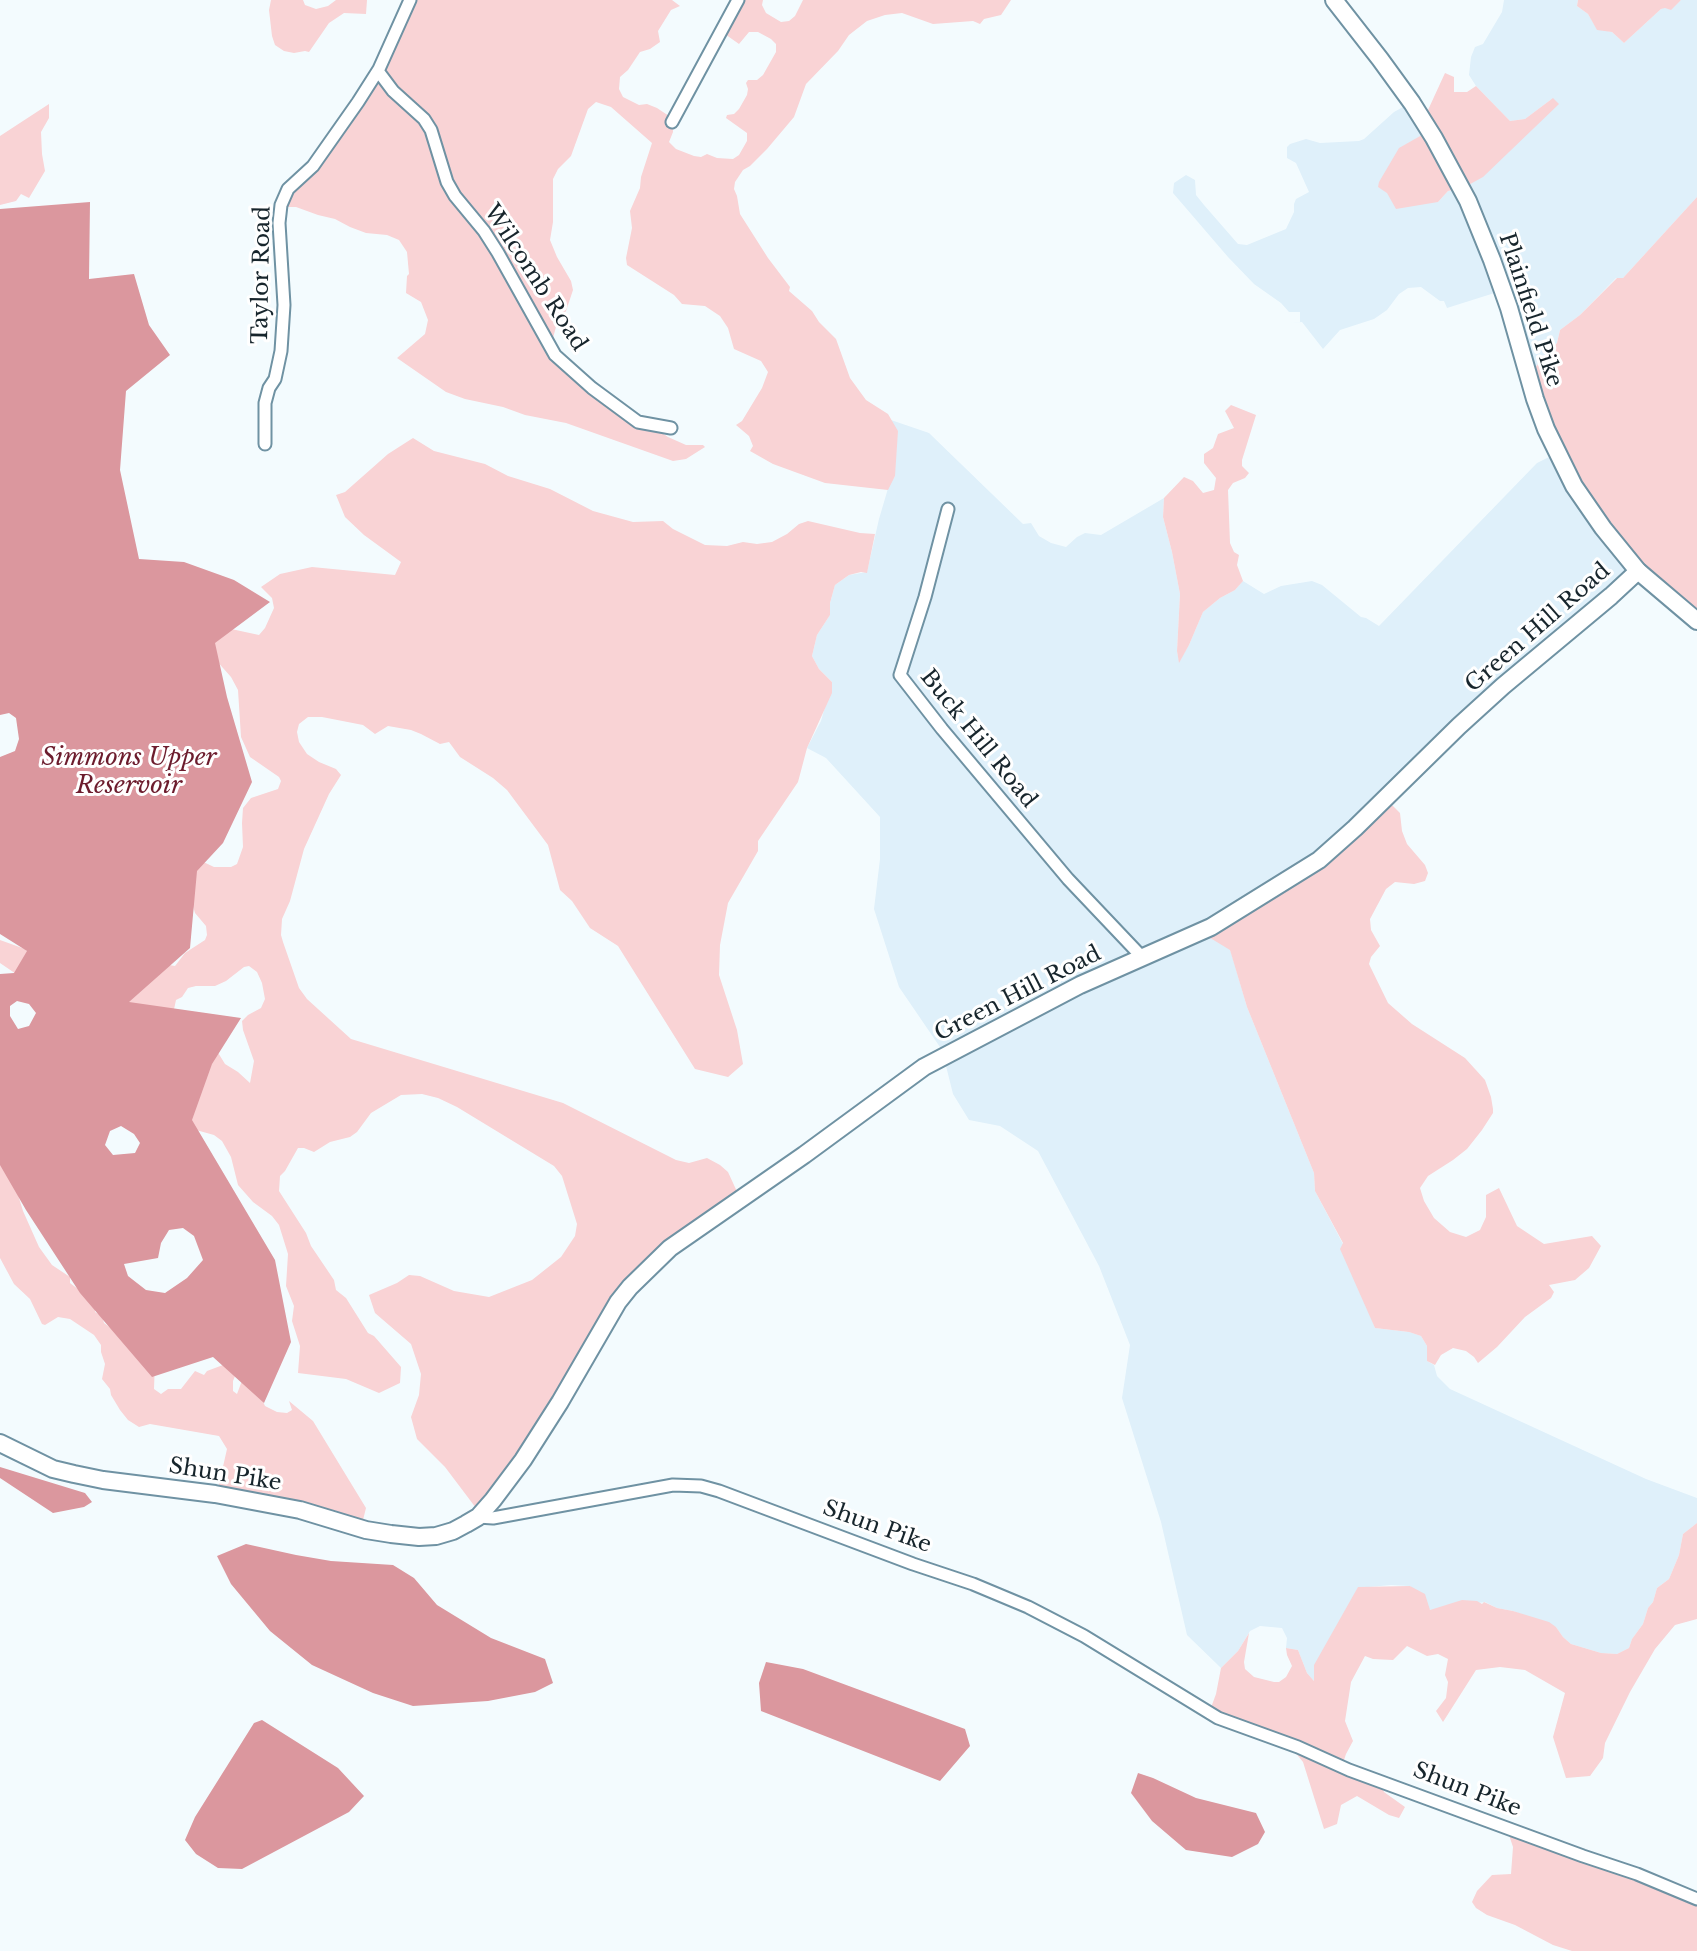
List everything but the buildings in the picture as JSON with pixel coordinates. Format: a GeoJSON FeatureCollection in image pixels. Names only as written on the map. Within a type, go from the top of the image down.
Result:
{"type":"FeatureCollection","features":[{"type":"Feature","properties":{"kind":"main road","name":"Plainfield Pike"},"geometry":{"type":"LineString","coordinates":[[1334,0],[1406,93],[1460,185],[1509,308],[1535,399],[1574,486],[1638,571],[1697,621]]}},
{"type":"Feature","properties":{"kind":"main road","name":"Green Hill Road"},"geometry":{"type":"LineString","coordinates":[[478,1517],[538,1438],[618,1302],[670,1248],[924,1067],[1080,985],[1211,927],[1319,860],[1503,686],[1638,571]]}},
{"type":"Feature","properties":{"kind":"main road","name":"Shun Pike"},"geometry":{"type":"LineString","coordinates":[[0,1443],[53,1469],[74,1474],[215,1494],[300,1510],[366,1530],[391,1534],[436,1536],[453,1531],[478,1517]]}},
{"type":"Feature","properties":{"kind":"street","name":"Taylor Road"},"geometry":{"type":"LineString","coordinates":[[265,444],[265,403],[275,379],[281,351],[284,305],[279,223],[281,205],[288,189],[323,153],[378,71],[410,0]]}},
{"type":"Feature","properties":{"kind":"street"},"geometry":{"type":"LineString","coordinates":[[672,122],[738,0]]}},
{"type":"Feature","properties":{"kind":"street","name":"Wilcomb Road"},"geometry":{"type":"LineString","coordinates":[[378,71],[431,130],[447,182],[491,242],[555,355],[592,388],[638,422],[671,428]]}},
{"type":"Feature","properties":{"kind":"street","name":"Buck Hill Road"},"geometry":{"type":"LineString","coordinates":[[948,509],[900,675],[1068,879],[1141,956]]}},
{"type":"Feature","properties":{"kind":"street","name":"Shun Pike"},"geometry":{"type":"LineString","coordinates":[[478,1517],[493,1518],[673,1485],[701,1486],[719,1491],[1028,1607],[1084,1636],[1218,1718],[1697,1899]]}},
{"type":"Feature","properties":{"kind":"shaded area"},"geometry":{"type":"Polygon","coordinates":[[[271,0],[303,0],[305,5],[316,9],[336,0],[367,0],[366,14],[344,13],[329,23],[309,52],[294,53],[275,45],[269,10],[271,0]]]}},
{"type":"Feature","properties":{"kind":"shaded area"},"geometry":{"type":"Polygon","coordinates":[[[410,0],[672,0],[680,6],[671,10],[658,31],[660,42],[640,52],[620,77],[619,89],[623,97],[639,105],[657,108],[672,118],[673,132],[669,142],[676,149],[694,156],[707,154],[733,159],[747,141],[747,133],[726,118],[727,115],[739,109],[747,95],[746,83],[763,75],[776,52],[776,44],[758,32],[749,32],[739,44],[722,32],[737,0],[763,0],[766,13],[781,22],[795,16],[803,0],[1011,0],[1001,15],[984,19],[980,24],[973,21],[933,24],[902,13],[867,21],[849,35],[806,84],[794,117],[735,182],[740,214],[790,287],[789,291],[812,311],[836,339],[850,378],[866,400],[888,414],[898,431],[895,476],[888,490],[825,483],[773,464],[750,451],[753,446],[749,436],[736,425],[742,421],[762,388],[768,372],[761,361],[734,349],[728,328],[720,316],[705,306],[682,304],[674,295],[627,265],[632,228],[630,211],[640,188],[652,143],[611,107],[596,102],[588,109],[571,156],[553,179],[550,240],[573,290],[566,311],[557,323],[552,351],[668,437],[686,445],[705,447],[686,459],[673,461],[566,423],[525,415],[446,392],[397,358],[425,334],[428,320],[421,302],[406,293],[409,274],[407,252],[399,240],[387,235],[366,233],[296,207],[282,207],[283,196],[352,110],[410,0]]]}},
{"type":"Feature","properties":{"kind":"shaded area"},"geometry":{"type":"Polygon","coordinates":[[[1504,0],[1578,0],[1577,6],[1588,14],[1597,29],[1612,32],[1624,43],[1661,9],[1671,9],[1681,0],[1697,0],[1697,197],[1623,278],[1616,278],[1580,315],[1560,330],[1557,343],[1531,372],[1504,290],[1447,308],[1444,301],[1421,287],[1408,288],[1387,310],[1374,319],[1340,330],[1323,349],[1302,322],[1290,323],[1300,322],[1300,312],[1289,312],[1254,284],[1228,257],[1173,193],[1174,183],[1186,175],[1195,180],[1196,195],[1204,205],[1238,244],[1247,245],[1286,229],[1296,199],[1309,192],[1296,163],[1287,158],[1290,144],[1306,139],[1320,143],[1359,141],[1394,112],[1412,102],[1429,131],[1391,164],[1378,187],[1438,202],[1448,191],[1463,188],[1553,98],[1525,119],[1510,121],[1469,75],[1475,47],[1483,44],[1502,12],[1504,0]]]}},
{"type":"Feature","properties":{"kind":"shaded area"},"geometry":{"type":"Polygon","coordinates":[[[1578,0],[1681,0],[1671,10],[1661,9],[1624,43],[1612,32],[1597,30],[1588,14],[1577,6],[1578,0]]]}},
{"type":"Feature","properties":{"kind":"shaded area"},"geometry":{"type":"Polygon","coordinates":[[[1445,73],[1454,77],[1454,92],[1467,92],[1476,86],[1510,121],[1525,119],[1553,98],[1559,104],[1483,177],[1463,188],[1448,191],[1438,202],[1396,209],[1387,193],[1378,187],[1379,182],[1399,148],[1429,131],[1421,116],[1428,110],[1445,73]]]}},
{"type":"Feature","properties":{"kind":"shaded area"},"geometry":{"type":"Polygon","coordinates":[[[49,104],[49,118],[41,132],[45,171],[29,198],[21,194],[16,201],[0,205],[0,136],[49,104]]]}},
{"type":"Feature","properties":{"kind":"shaded area"},"geometry":{"type":"Polygon","coordinates":[[[1697,197],[1697,620],[1670,599],[1574,482],[1531,372],[1557,343],[1560,330],[1617,278],[1623,278],[1697,197]]]}},
{"type":"Feature","properties":{"kind":"shaded area"},"geometry":{"type":"Polygon","coordinates":[[[1231,405],[1256,415],[1242,460],[1242,466],[1249,473],[1228,490],[1230,543],[1239,555],[1237,565],[1243,581],[1203,612],[1179,663],[1180,594],[1163,517],[1164,498],[1184,477],[1193,481],[1203,493],[1214,490],[1216,478],[1204,463],[1204,454],[1213,448],[1218,434],[1234,428],[1225,411],[1231,405]]]}},
{"type":"Feature","properties":{"kind":"shaded area"},"geometry":{"type":"Polygon","coordinates":[[[891,420],[929,433],[1023,524],[1031,523],[1039,536],[1051,543],[1066,547],[1085,533],[1101,535],[1164,498],[1163,517],[1180,594],[1179,661],[1203,612],[1243,581],[1264,594],[1281,586],[1312,581],[1322,585],[1361,617],[1379,626],[1537,463],[1559,452],[1636,567],[1500,688],[1230,949],[1247,1007],[1314,1173],[1315,1191],[1343,1244],[1375,1328],[1421,1336],[1427,1346],[1427,1361],[1434,1365],[1437,1376],[1450,1389],[1646,1479],[1697,1498],[1697,1523],[1683,1534],[1679,1555],[1669,1579],[1657,1588],[1643,1624],[1629,1648],[1617,1654],[1601,1653],[1571,1644],[1556,1627],[1485,1602],[1430,1610],[1410,1586],[1391,1585],[1358,1588],[1315,1682],[1307,1673],[1298,1650],[1286,1648],[1287,1638],[1282,1628],[1260,1626],[1250,1631],[1238,1651],[1221,1668],[1187,1635],[1161,1522],[1122,1398],[1130,1345],[1099,1266],[1038,1151],[1000,1126],[969,1120],[953,1094],[942,1050],[899,987],[874,909],[880,859],[880,817],[826,758],[807,748],[821,721],[832,682],[812,656],[817,635],[830,615],[835,585],[849,575],[867,572],[879,519],[889,485],[895,476],[891,420]]]}},
{"type":"Feature","properties":{"kind":"shaded area"},"geometry":{"type":"Polygon","coordinates":[[[413,438],[434,451],[485,464],[508,476],[550,489],[593,511],[633,522],[663,521],[705,545],[772,542],[808,521],[875,534],[867,573],[849,575],[835,585],[830,615],[817,635],[812,656],[832,682],[832,693],[807,748],[798,782],[758,841],[758,851],[728,903],[720,945],[719,975],[737,1030],[743,1064],[728,1077],[695,1069],[618,946],[590,928],[572,901],[560,890],[548,845],[507,790],[493,778],[460,757],[449,742],[440,744],[411,730],[388,726],[375,734],[363,725],[322,717],[308,717],[299,724],[299,742],[307,754],[336,769],[341,775],[304,849],[282,919],[283,942],[299,988],[307,999],[351,1039],[563,1103],[676,1160],[689,1163],[707,1158],[728,1172],[739,1196],[630,1286],[586,1358],[479,1512],[445,1467],[417,1439],[411,1417],[419,1395],[421,1374],[411,1344],[375,1313],[369,1295],[409,1275],[420,1276],[454,1291],[489,1297],[532,1280],[561,1257],[575,1236],[577,1224],[562,1176],[554,1166],[457,1107],[422,1094],[401,1095],[371,1113],[350,1137],[330,1142],[314,1152],[298,1148],[280,1176],[279,1191],[334,1280],[336,1290],[346,1298],[368,1333],[401,1367],[400,1383],[379,1393],[346,1379],[298,1373],[300,1346],[292,1321],[294,1306],[286,1286],[288,1254],[279,1225],[238,1185],[231,1157],[222,1141],[214,1135],[196,1130],[187,1118],[209,1038],[225,1064],[250,1083],[254,1061],[242,1021],[261,1008],[265,999],[262,983],[257,972],[249,966],[244,967],[215,986],[188,988],[176,1000],[173,1014],[129,1003],[124,973],[157,963],[175,966],[185,953],[205,940],[206,926],[195,913],[191,899],[195,858],[214,867],[237,864],[243,847],[243,808],[251,798],[278,789],[281,781],[250,757],[241,737],[238,690],[231,677],[207,650],[222,627],[259,635],[274,608],[272,598],[261,587],[280,574],[312,567],[395,575],[401,562],[345,517],[336,495],[345,492],[388,454],[413,438]]]}},
{"type":"Feature","properties":{"kind":"shaded area"},"geometry":{"type":"Polygon","coordinates":[[[1386,799],[1400,813],[1407,844],[1428,873],[1425,881],[1414,884],[1395,882],[1386,889],[1370,919],[1371,930],[1380,946],[1369,964],[1388,1003],[1412,1024],[1465,1058],[1485,1080],[1493,1109],[1467,1149],[1428,1176],[1420,1188],[1424,1201],[1434,1218],[1450,1232],[1466,1237],[1480,1230],[1486,1217],[1486,1195],[1499,1188],[1517,1226],[1544,1244],[1592,1236],[1601,1246],[1589,1268],[1575,1280],[1549,1285],[1554,1292],[1551,1298],[1525,1317],[1478,1363],[1466,1351],[1453,1348],[1441,1355],[1435,1365],[1427,1361],[1427,1346],[1421,1336],[1375,1328],[1340,1249],[1343,1243],[1315,1191],[1314,1173],[1247,1007],[1230,950],[1202,933],[1259,899],[1386,799]]]}},
{"type":"Feature","properties":{"kind":"shaded area"},"geometry":{"type":"Polygon","coordinates":[[[0,940],[25,949],[33,958],[22,978],[0,963],[0,940]]]}},
{"type":"Feature","properties":{"kind":"shaded area"},"geometry":{"type":"Polygon","coordinates":[[[0,1161],[14,1182],[39,1247],[52,1265],[70,1277],[70,1283],[95,1302],[95,1312],[102,1316],[104,1323],[155,1361],[154,1389],[161,1394],[168,1389],[181,1389],[195,1371],[204,1375],[246,1349],[233,1381],[233,1391],[237,1394],[243,1378],[251,1382],[249,1389],[259,1393],[265,1406],[287,1413],[292,1410],[289,1401],[313,1421],[366,1508],[361,1528],[217,1493],[227,1449],[219,1436],[150,1424],[139,1427],[128,1420],[102,1379],[105,1364],[101,1345],[94,1335],[70,1319],[58,1317],[42,1324],[30,1299],[14,1284],[0,1258],[0,1161]]]}},
{"type":"Feature","properties":{"kind":"shaded area"},"geometry":{"type":"Polygon","coordinates":[[[1697,1523],[1697,1619],[1675,1625],[1655,1649],[1605,1743],[1603,1758],[1590,1776],[1566,1778],[1553,1737],[1565,1693],[1525,1670],[1500,1667],[1476,1670],[1443,1722],[1436,1711],[1446,1698],[1448,1659],[1438,1654],[1427,1656],[1407,1646],[1393,1660],[1365,1656],[1351,1682],[1345,1721],[1353,1741],[1342,1766],[1379,1781],[1384,1792],[1405,1807],[1399,1818],[1357,1796],[1341,1805],[1337,1824],[1324,1829],[1303,1762],[1290,1746],[1209,1713],[1221,1668],[1238,1651],[1249,1633],[1244,1662],[1245,1669],[1254,1677],[1279,1682],[1286,1677],[1292,1666],[1286,1648],[1298,1650],[1307,1673],[1314,1681],[1314,1665],[1358,1587],[1410,1586],[1425,1594],[1430,1610],[1462,1600],[1484,1602],[1549,1622],[1571,1644],[1601,1653],[1617,1654],[1629,1648],[1643,1624],[1657,1588],[1669,1579],[1679,1555],[1683,1534],[1697,1523]]]}},
{"type":"Feature","properties":{"kind":"shaded area"},"geometry":{"type":"Polygon","coordinates":[[[1507,1829],[1697,1900],[1697,1951],[1572,1951],[1476,1908],[1472,1902],[1477,1891],[1492,1875],[1511,1874],[1513,1847],[1507,1829]]]}},
{"type":"Feature","properties":{"kind":"water","name":"Simmons Upper Reservoir"},"geometry":{"type":"Polygon","coordinates":[[[90,202],[89,279],[134,274],[149,325],[170,355],[126,391],[120,470],[139,559],[184,562],[234,580],[270,602],[215,643],[252,782],[223,843],[197,871],[190,948],[129,1002],[241,1018],[212,1064],[192,1120],[275,1260],[291,1342],[264,1403],[213,1357],[152,1377],[80,1293],[0,1165],[0,974],[14,973],[27,951],[0,934],[0,757],[15,751],[19,739],[16,718],[9,713],[0,715],[0,209],[90,202]],[[17,1001],[10,1006],[10,1016],[18,1029],[29,1026],[36,1013],[29,1004],[17,1001]],[[121,1126],[110,1131],[105,1145],[113,1155],[135,1153],[140,1143],[134,1134],[121,1126]],[[183,1228],[169,1230],[161,1243],[158,1258],[124,1264],[128,1276],[146,1290],[165,1293],[187,1278],[203,1260],[194,1236],[183,1228]]]}},
{"type":"Feature","properties":{"kind":"water"},"geometry":{"type":"Polygon","coordinates":[[[0,1467],[85,1493],[92,1502],[84,1507],[53,1513],[0,1478],[0,1467]]]}},
{"type":"Feature","properties":{"kind":"water"},"geometry":{"type":"Polygon","coordinates":[[[246,1544],[331,1561],[393,1565],[414,1578],[437,1605],[491,1638],[545,1659],[553,1683],[535,1692],[488,1701],[413,1706],[373,1693],[312,1665],[270,1631],[231,1584],[217,1556],[246,1544]]]}},
{"type":"Feature","properties":{"kind":"water"},"geometry":{"type":"Polygon","coordinates":[[[766,1662],[803,1669],[965,1729],[970,1746],[940,1781],[761,1711],[759,1683],[766,1662]]]}},
{"type":"Feature","properties":{"kind":"water"},"geometry":{"type":"Polygon","coordinates":[[[262,1720],[338,1768],[364,1796],[349,1812],[242,1869],[218,1868],[196,1854],[185,1840],[195,1817],[254,1723],[262,1720]]]}},
{"type":"Feature","properties":{"kind":"water"},"geometry":{"type":"Polygon","coordinates":[[[1138,1773],[1196,1798],[1256,1813],[1265,1832],[1258,1844],[1232,1857],[1186,1850],[1152,1821],[1131,1793],[1138,1773]]]}}]}
